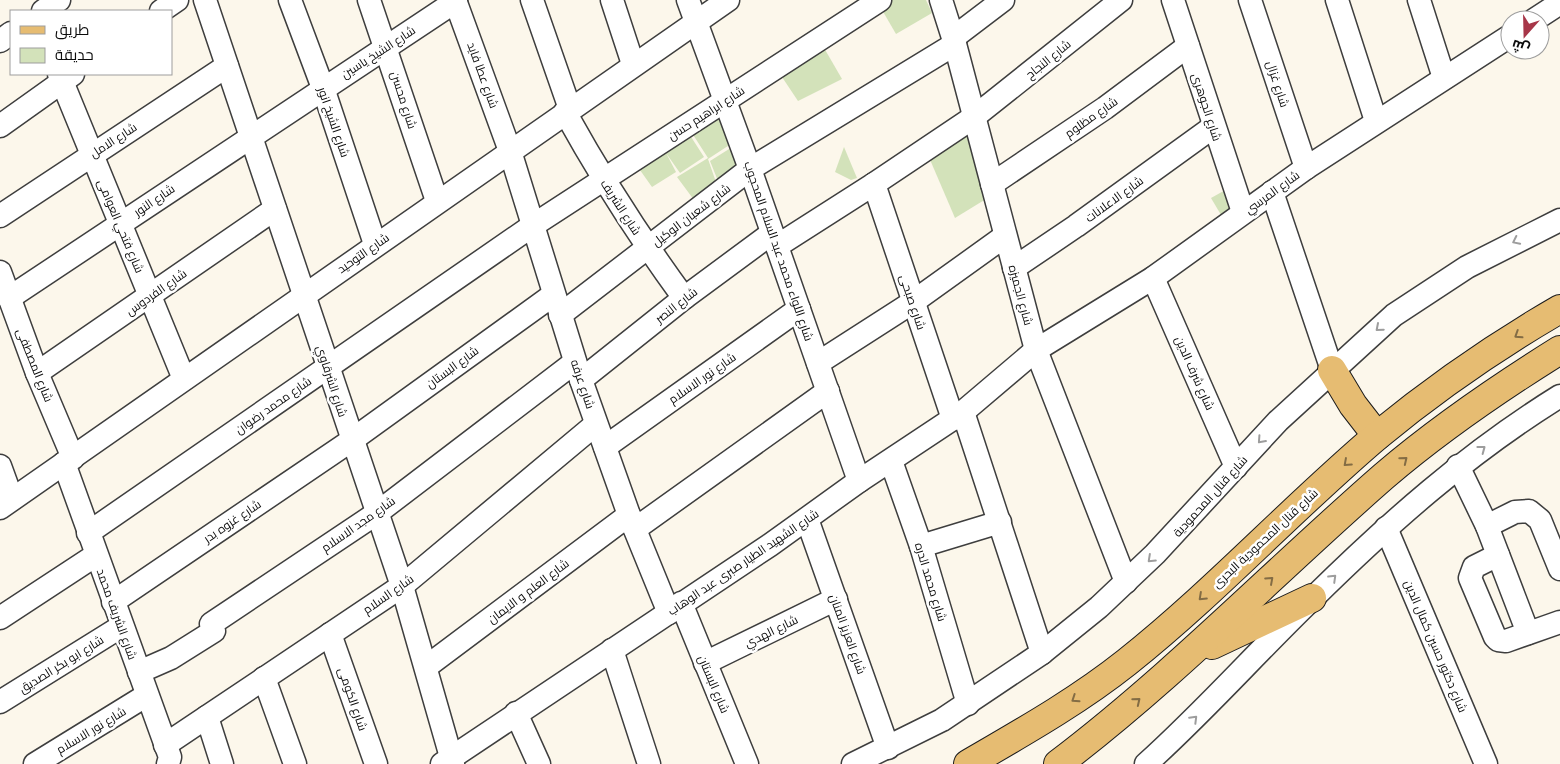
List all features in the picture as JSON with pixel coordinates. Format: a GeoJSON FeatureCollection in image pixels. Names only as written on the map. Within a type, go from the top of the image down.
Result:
{"type":"FeatureCollection","features":[{"type":"Feature","properties":{"kind":"main road","name":"شارع قنال المحمودية البحرى"},"geometry":{"type":"LineString","coordinates":[[968,764],[1073,702],[1126,663],[1176,621],[1377,436],[1469,367],[1560,309]]}},
{"type":"Feature","properties":{"kind":"main road"},"geometry":{"type":"LineString","coordinates":[[1058,764],[1128,709],[1192,654],[1385,475],[1474,406],[1560,350]]}},
{"type":"Feature","properties":{"kind":"main road"},"geometry":{"type":"LineString","coordinates":[[1332,370],[1353,405],[1377,436]]}},
{"type":"Feature","properties":{"kind":"main road"},"geometry":{"type":"LineString","coordinates":[[1192,654],[1312,598]]}},
{"type":"Feature","properties":{"kind":"street"},"geometry":{"type":"LineString","coordinates":[[44,10],[59,0]]}},
{"type":"Feature","properties":{"kind":"street"},"geometry":{"type":"LineString","coordinates":[[162,10],[177,0]]}},
{"type":"Feature","properties":{"kind":"street","name":"شارع الشرقاوي"},"geometry":{"type":"LineString","coordinates":[[205,0],[327,368],[402,586],[426,667],[449,762]]}},
{"type":"Feature","properties":{"kind":"street","name":"شارع الشيخ انور"},"geometry":{"type":"LineString","coordinates":[[290,0],[323,88],[375,244]]}},
{"type":"Feature","properties":{"kind":"street","name":"شارع محسن"},"geometry":{"type":"LineString","coordinates":[[369,0],[437,201]]}},
{"type":"Feature","properties":{"kind":"street","name":"شارع الشريف"},"geometry":{"type":"LineString","coordinates":[[532,0],[567,110],[603,180],[647,248],[684,298]]}},
{"type":"Feature","properties":{"kind":"street"},"geometry":{"type":"LineString","coordinates":[[612,0],[633,64]]}},
{"type":"Feature","properties":{"kind":"street","name":"شارع اللواء محمد عبد السلام المحجوب"},"geometry":{"type":"LineString","coordinates":[[688,0],[694,22],[750,169],[860,481]]}},
{"type":"Feature","properties":{"kind":"street","name":"شارع التوحيد"},"geometry":{"type":"LineString","coordinates":[[6,503],[633,64],[728,0]]}},
{"type":"Feature","properties":{"kind":"street","name":"شارع ابراهيم حسن"},"geometry":{"type":"LineString","coordinates":[[532,226],[880,0]]}},
{"type":"Feature","properties":{"kind":"street","name":"شارع الجميزه"},"geometry":{"type":"LineString","coordinates":[[941,0],[954,41],[1036,350],[1126,582]]}},
{"type":"Feature","properties":{"kind":"street"},"geometry":{"type":"LineString","coordinates":[[954,41],[1003,0]]}},
{"type":"Feature","properties":{"kind":"street","name":"شارع النجاح"},"geometry":{"type":"LineString","coordinates":[[974,117],[1122,0]]}},
{"type":"Feature","properties":{"kind":"street","name":"شارع الجوهرى"},"geometry":{"type":"LineString","coordinates":[[1173,0],[1243,212]]}},
{"type":"Feature","properties":{"kind":"street","name":"شارع غزال"},"geometry":{"type":"LineString","coordinates":[[1250,0],[1306,168]]}},
{"type":"Feature","properties":{"kind":"street"},"geometry":{"type":"LineString","coordinates":[[1337,0],[1376,121]]}},
{"type":"Feature","properties":{"kind":"street"},"geometry":{"type":"LineString","coordinates":[[1419,0],[1444,78]]}},
{"type":"Feature","properties":{"kind":"street","name":"شارع الشيخ ياسين"},"geometry":{"type":"LineString","coordinates":[[250,136],[456,1]]}},
{"type":"Feature","properties":{"kind":"street","name":"شارع عطا فايد"},"geometry":{"type":"LineString","coordinates":[[456,1],[510,151]]}},
{"type":"Feature","properties":{"kind":"street"},"geometry":{"type":"LineString","coordinates":[[1549,10],[1560,3]]}},
{"type":"Feature","properties":{"kind":"street","name":"شارع شعبان الوكيل"},"geometry":{"type":"LineString","coordinates":[[556,305],[647,248],[750,169],[954,41]]}},
{"type":"Feature","properties":{"kind":"street","name":"شارع المرسي"},"geometry":{"type":"LineString","coordinates":[[1036,350],[1153,278],[1306,168],[1500,42]]}},
{"type":"Feature","properties":{"kind":"street","name":"شارع مظلوم"},"geometry":{"type":"LineString","coordinates":[[992,184],[1105,108],[1188,46]]}},
{"type":"Feature","properties":{"kind":"street","name":"شارع الامل"},"geometry":{"type":"LineString","coordinates":[[0,216],[91,154],[227,66]]}},
{"type":"Feature","properties":{"kind":"street"},"geometry":{"type":"LineString","coordinates":[[0,126],[65,76]]}},
{"type":"Feature","properties":{"kind":"street","name":"شارع فتحي العوامى"},"geometry":{"type":"LineString","coordinates":[[65,76],[91,154],[184,379]]}},
{"type":"Feature","properties":{"kind":"street","name":"شارع النصر"},"geometry":{"type":"LineString","coordinates":[[578,371],[684,298],[775,239],[874,184],[974,117]]}},
{"type":"Feature","properties":{"kind":"street","name":"شارع الاعلانات"},"geometry":{"type":"LineString","coordinates":[[1014,268],[1214,127]]}},
{"type":"Feature","properties":{"kind":"street","name":"شارع النور"},"geometry":{"type":"LineString","coordinates":[[9,298],[250,136]]}},
{"type":"Feature","properties":{"kind":"street","name":"شارع عرفه"},"geometry":{"type":"LineString","coordinates":[[510,151],[556,305],[604,447],[632,522],[675,608]]}},
{"type":"Feature","properties":{"kind":"street","name":"شارع صبحى"},"geometry":{"type":"LineString","coordinates":[[874,184],[913,302],[1000,522],[1042,653]]}},
{"type":"Feature","properties":{"kind":"street"},"geometry":{"type":"LineString","coordinates":[[1272,192],[1332,370]]}},
{"type":"Feature","properties":{"kind":"street","name":"شارع الفردوس"},"geometry":{"type":"LineString","coordinates":[[37,373],[275,209]]}},
{"type":"Feature","properties":{"kind":"street","name":"شارع قنال المحمودية"},"geometry":{"type":"LineString","coordinates":[[854,764],[888,748],[968,704],[1042,653],[1126,582],[1183,526],[1278,421],[1332,370],[1394,316],[1430,290],[1506,246],[1560,220]]}},
{"type":"Feature","properties":{"kind":"street","name":"شارع محمد رضوان"},"geometry":{"type":"LineString","coordinates":[[88,533],[532,226]]}},
{"type":"Feature","properties":{"kind":"street"},"geometry":{"type":"LineString","coordinates":[[818,363],[913,302],[1005,236]]}},
{"type":"Feature","properties":{"kind":"street","name":"شارع المصطفى"},"geometry":{"type":"LineString","coordinates":[[0,272],[68,461]]}},
{"type":"Feature","properties":{"kind":"street","name":"شارع شرف الدين"},"geometry":{"type":"LineString","coordinates":[[1153,278],[1236,467]]}},
{"type":"Feature","properties":{"kind":"street","name":"شارع البستان"},"geometry":{"type":"LineString","coordinates":[[352,440],[556,305]]}},
{"type":"Feature","properties":{"kind":"street","name":"شارع نور الاسلام"},"geometry":{"type":"LineString","coordinates":[[604,447],[799,309]]}},
{"type":"Feature","properties":{"kind":"street","name":"شارع الشهيد الطيار صبرى عبد الوهاب"},"geometry":{"type":"LineString","coordinates":[[449,762],[516,713],[675,608],[958,416],[1036,350]]}},
{"type":"Feature","properties":{"kind":"street","name":"شارع مجد الاسلام"},"geometry":{"type":"LineString","coordinates":[[139,672],[171,658],[214,631],[211,624],[377,513],[578,371]]}},
{"type":"Feature","properties":{"kind":"street","name":"شارع العلم و الايمان"},"geometry":{"type":"LineString","coordinates":[[426,667],[632,522],[828,391]]}},
{"type":"Feature","properties":{"kind":"street"},"geometry":{"type":"LineString","coordinates":[[1146,764],[1211,702],[1312,598],[1386,528],[1458,466],[1496,438],[1560,396]]}},
{"type":"Feature","properties":{"kind":"street","name":"شارع السلام"},"geometry":{"type":"LineString","coordinates":[[167,754],[207,717],[402,586],[596,424]]}},
{"type":"Feature","properties":{"kind":"street","name":"شارع غزوه بدر"},"geometry":{"type":"LineString","coordinates":[[113,602],[352,440]]}},
{"type":"Feature","properties":{"kind":"street","name":"شارع الشريف محمد"},"geometry":{"type":"LineString","coordinates":[[68,461],[88,533],[167,754]]}},
{"type":"Feature","properties":{"kind":"street","name":"شارع محمد الدره"},"geometry":{"type":"LineString","coordinates":[[891,461],[921,546],[968,704]]}},
{"type":"Feature","properties":{"kind":"street"},"geometry":{"type":"LineString","coordinates":[[0,466],[6,503]]}},
{"type":"Feature","properties":{"kind":"street"},"geometry":{"type":"LineString","coordinates":[[1458,466],[1486,526],[1528,633]]}},
{"type":"Feature","properties":{"kind":"street"},"geometry":{"type":"LineString","coordinates":[[1486,526],[1515,512],[1529,511],[1540,520],[1560,570]]}},
{"type":"Feature","properties":{"kind":"street","name":"شارع العزيز المنان"},"geometry":{"type":"LineString","coordinates":[[807,519],[888,748]]}},
{"type":"Feature","properties":{"kind":"street"},"geometry":{"type":"LineString","coordinates":[[921,546],[1000,522]]}},
{"type":"Feature","properties":{"kind":"street","name":"شارع دكتور حسين كمال الدين"},"geometry":{"type":"LineString","coordinates":[[1386,528],[1486,764]]}},
{"type":"Feature","properties":{"kind":"street"},"geometry":{"type":"LineString","coordinates":[[0,618],[96,556]]}},
{"type":"Feature","properties":{"kind":"street"},"geometry":{"type":"LineString","coordinates":[[1498,556],[1474,567],[1470,578],[1498,640],[1506,641],[1560,622]]}},
{"type":"Feature","properties":{"kind":"street","name":"شارع الهدي"},"geometry":{"type":"LineString","coordinates":[[705,663],[836,599]]}},
{"type":"Feature","properties":{"kind":"street","name":"شارع البستان"},"geometry":{"type":"LineString","coordinates":[[675,608],[705,663],[747,764]]}},
{"type":"Feature","properties":{"kind":"street","name":"شارع ابو بكر الصديق"},"geometry":{"type":"LineString","coordinates":[[0,702],[122,626]]}},
{"type":"Feature","properties":{"kind":"street","name":"شارع الكومى"},"geometry":{"type":"LineString","coordinates":[[330,634],[376,764]]}},
{"type":"Feature","properties":{"kind":"street"},"geometry":{"type":"LineString","coordinates":[[612,650],[649,764]]}},
{"type":"Feature","properties":{"kind":"street"},"geometry":{"type":"LineString","coordinates":[[264,678],[295,764]]}},
{"type":"Feature","properties":{"kind":"street","name":"شارع نور الاسلام"},"geometry":{"type":"LineString","coordinates":[[35,764],[147,695]]}},
{"type":"Feature","properties":{"kind":"street"},"geometry":{"type":"LineString","coordinates":[[516,713],[538,764]]}},
{"type":"Feature","properties":{"kind":"street"},"geometry":{"type":"LineString","coordinates":[[207,717],[222,764]]}},
{"type":"Feature","properties":{"kind":"green space"},"geometry":{"type":"Polygon","coordinates":[[[883,0],[926,0],[932,13],[896,34],[878,3],[883,0]]]}},
{"type":"Feature","properties":{"kind":"green space"},"geometry":{"type":"Polygon","coordinates":[[[820,41],[842,79],[798,101],[778,71],[820,41]]]}},
{"type":"Feature","properties":{"kind":"green space"},"geometry":{"type":"Polygon","coordinates":[[[723,108],[734,142],[708,159],[718,188],[697,204],[677,177],[708,158],[690,130],[723,108]]]}},
{"type":"Feature","properties":{"kind":"green space"},"geometry":{"type":"Polygon","coordinates":[[[686,129],[704,157],[680,173],[666,153],[676,172],[652,187],[635,163],[686,129]]]}},
{"type":"Feature","properties":{"kind":"green space"},"geometry":{"type":"Polygon","coordinates":[[[974,131],[986,199],[955,218],[928,155],[974,131]]]}},
{"type":"Feature","properties":{"kind":"green space"},"geometry":{"type":"Polygon","coordinates":[[[737,144],[746,168],[720,186],[710,161],[737,144]]]}},
{"type":"Feature","properties":{"kind":"green space"},"geometry":{"type":"Polygon","coordinates":[[[844,147],[857,178],[851,180],[835,172],[844,147]]]}},
{"type":"Feature","properties":{"kind":"green space"},"geometry":{"type":"Polygon","coordinates":[[[1238,183],[1227,225],[1211,198],[1238,183]]]}}]}
